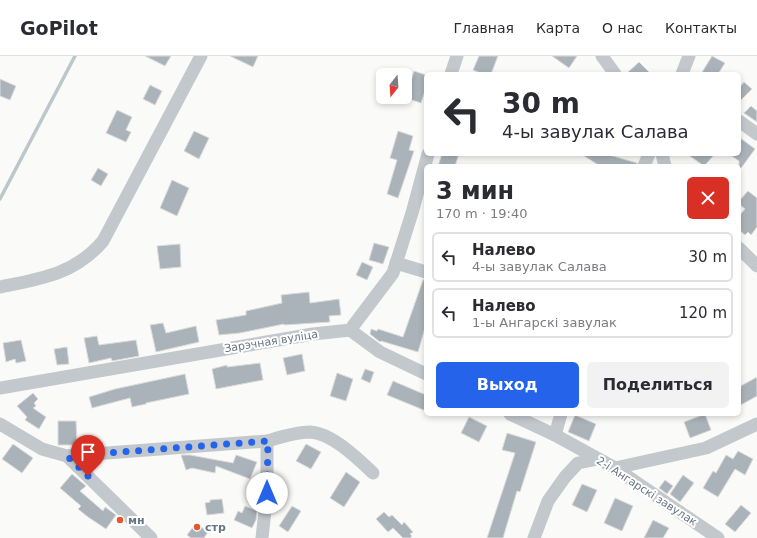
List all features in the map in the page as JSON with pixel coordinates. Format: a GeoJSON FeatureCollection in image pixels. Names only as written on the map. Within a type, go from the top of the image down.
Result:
{"type":"FeatureCollection","features":[{"type":"Feature","properties":{"kind":"street"},"geometry":{"type":"LineString","coordinates":[[0,287],[37,280],[64,271],[94,252],[103,242],[201,56]]}},
{"type":"Feature","properties":{"kind":"street"},"geometry":{"type":"LineString","coordinates":[[453,72],[457,56]]}},
{"type":"Feature","properties":{"kind":"street"},"geometry":{"type":"LineString","coordinates":[[602,56],[614,72]]}},
{"type":"Feature","properties":{"kind":"street"},"geometry":{"type":"LineString","coordinates":[[683,72],[689,56]]}},
{"type":"Feature","properties":{"kind":"street"},"geometry":{"type":"LineString","coordinates":[[741,122],[757,134]]}},
{"type":"Feature","properties":{"kind":"street"},"geometry":{"type":"LineString","coordinates":[[424,169],[412,213],[392,273],[350,330],[380,352],[424,373]]}},
{"type":"Feature","properties":{"kind":"street"},"geometry":{"type":"LineString","coordinates":[[741,250],[757,266]]}},
{"type":"Feature","properties":{"kind":"street"},"geometry":{"type":"LineString","coordinates":[[396,263],[424,271]]}},
{"type":"Feature","properties":{"kind":"street","name":"Зарэчная вуліца"},"geometry":{"type":"LineString","coordinates":[[0,388],[312,334],[350,330]]}},
{"type":"Feature","properties":{"kind":"street","name":"2-і Ангарскі завулак"},"geometry":{"type":"LineString","coordinates":[[514,416],[555,435],[614,468],[718,538]]}},
{"type":"Feature","properties":{"kind":"street"},"geometry":{"type":"LineString","coordinates":[[555,435],[560,416]]}},
{"type":"Feature","properties":{"kind":"street"},"geometry":{"type":"LineString","coordinates":[[0,424],[42,449],[67,456],[268,441],[309,432],[316,433],[332,440],[363,463],[373,473]]}},
{"type":"Feature","properties":{"kind":"street"},"geometry":{"type":"LineString","coordinates":[[614,468],[706,448],[757,424]]}},
{"type":"Feature","properties":{"kind":"street"},"geometry":{"type":"LineString","coordinates":[[262,538],[267,493],[268,441]]}},
{"type":"Feature","properties":{"kind":"street"},"geometry":{"type":"LineString","coordinates":[[67,456],[151,538]]}},
{"type":"Feature","properties":{"kind":"street"},"geometry":{"type":"LineString","coordinates":[[534,538],[548,501],[564,477],[578,463],[598,459]]}},
{"type":"Feature","properties":{"kind":"building"},"geometry":{"type":"Polygon","coordinates":[[[145,56],[171,56],[165,66],[145,56]]]}},
{"type":"Feature","properties":{"kind":"building"},"geometry":{"type":"Polygon","coordinates":[[[230,56],[258,56],[253,67],[230,56]]]}},
{"type":"Feature","properties":{"kind":"building"},"geometry":{"type":"Polygon","coordinates":[[[479,56],[498,56],[492,72],[478,72],[473,70],[479,56]]]}},
{"type":"Feature","properties":{"kind":"building"},"geometry":{"type":"Polygon","coordinates":[[[552,56],[577,56],[569,68],[552,56]]]}},
{"type":"Feature","properties":{"kind":"building"},"geometry":{"type":"Polygon","coordinates":[[[712,56],[725,63],[719,72],[702,72],[712,56]]]}},
{"type":"Feature","properties":{"kind":"building"},"geometry":{"type":"Polygon","coordinates":[[[639,62],[649,72],[628,72],[639,62]]]}},
{"type":"Feature","properties":{"kind":"building"},"geometry":{"type":"Polygon","coordinates":[[[414,71],[424,74],[424,94],[421,103],[412,100],[412,78],[414,71]]]}},
{"type":"Feature","properties":{"kind":"building"},"geometry":{"type":"Polygon","coordinates":[[[0,79],[16,86],[10,100],[0,96],[0,79]]]}},
{"type":"Feature","properties":{"kind":"building"},"geometry":{"type":"Polygon","coordinates":[[[744,82],[752,89],[741,100],[741,86],[744,82]]]}},
{"type":"Feature","properties":{"kind":"building"},"geometry":{"type":"Polygon","coordinates":[[[150,85],[162,91],[155,105],[143,99],[150,85]]]}},
{"type":"Feature","properties":{"kind":"building"},"geometry":{"type":"Polygon","coordinates":[[[751,106],[757,111],[757,122],[744,113],[751,106]]]}},
{"type":"Feature","properties":{"kind":"building"},"geometry":{"type":"Polygon","coordinates":[[[117,110],[132,117],[126,130],[131,132],[126,142],[106,133],[117,110]]]}},
{"type":"Feature","properties":{"kind":"building"},"geometry":{"type":"Polygon","coordinates":[[[194,131],[209,138],[199,159],[184,151],[194,131]]]}},
{"type":"Feature","properties":{"kind":"building"},"geometry":{"type":"Polygon","coordinates":[[[398,131],[413,136],[409,150],[414,151],[398,198],[387,194],[397,160],[390,158],[398,131]]]}},
{"type":"Feature","properties":{"kind":"building"},"geometry":{"type":"Polygon","coordinates":[[[741,138],[755,149],[741,168],[739,161],[732,156],[741,156],[741,138]]]}},
{"type":"Feature","properties":{"kind":"building"},"geometry":{"type":"Polygon","coordinates":[[[441,156],[458,156],[456,164],[439,164],[441,156]]]}},
{"type":"Feature","properties":{"kind":"building"},"geometry":{"type":"Polygon","coordinates":[[[584,156],[613,156],[637,163],[637,164],[597,164],[584,156]]]}},
{"type":"Feature","properties":{"kind":"building"},"geometry":{"type":"Polygon","coordinates":[[[690,156],[713,156],[706,164],[701,164],[690,156]]]}},
{"type":"Feature","properties":{"kind":"building"},"geometry":{"type":"Polygon","coordinates":[[[98,168],[108,174],[101,186],[91,180],[98,168]]]}},
{"type":"Feature","properties":{"kind":"building"},"geometry":{"type":"Polygon","coordinates":[[[172,180],[189,188],[177,216],[160,208],[172,180]]]}},
{"type":"Feature","properties":{"kind":"building"},"geometry":{"type":"Polygon","coordinates":[[[748,191],[757,198],[757,227],[751,235],[748,232],[745,235],[741,232],[741,214],[745,209],[741,206],[741,199],[748,191]]]}},
{"type":"Feature","properties":{"kind":"building"},"geometry":{"type":"Polygon","coordinates":[[[374,243],[389,247],[383,264],[369,260],[374,243]]]}},
{"type":"Feature","properties":{"kind":"building"},"geometry":{"type":"Polygon","coordinates":[[[180,244],[181,267],[160,269],[157,246],[180,244]]]}},
{"type":"Feature","properties":{"kind":"building"},"geometry":{"type":"Polygon","coordinates":[[[362,262],[373,267],[367,280],[356,275],[362,262]]]}},
{"type":"Feature","properties":{"kind":"building"},"geometry":{"type":"Polygon","coordinates":[[[424,280],[424,331],[418,352],[381,341],[380,342],[370,334],[371,329],[377,331],[378,329],[403,337],[424,280]]]}},
{"type":"Feature","properties":{"kind":"building"},"geometry":{"type":"Polygon","coordinates":[[[309,292],[310,303],[339,299],[341,315],[329,316],[330,322],[284,324],[240,333],[219,335],[216,320],[246,315],[246,311],[282,303],[281,295],[309,292]]]}},
{"type":"Feature","properties":{"kind":"building"},"geometry":{"type":"Polygon","coordinates":[[[163,323],[166,333],[196,326],[199,342],[156,352],[150,325],[163,323]]]}},
{"type":"Feature","properties":{"kind":"building"},"geometry":{"type":"Polygon","coordinates":[[[97,336],[99,345],[136,340],[139,356],[112,361],[111,358],[89,363],[84,338],[97,336]]]}},
{"type":"Feature","properties":{"kind":"building"},"geometry":{"type":"Polygon","coordinates":[[[21,340],[26,361],[16,363],[15,359],[6,362],[3,343],[21,340]]]}},
{"type":"Feature","properties":{"kind":"building"},"geometry":{"type":"Polygon","coordinates":[[[67,347],[69,364],[57,365],[54,349],[67,347]]]}},
{"type":"Feature","properties":{"kind":"building"},"geometry":{"type":"Polygon","coordinates":[[[302,354],[305,371],[287,375],[283,358],[302,354]]]}},
{"type":"Feature","properties":{"kind":"building"},"geometry":{"type":"Polygon","coordinates":[[[260,363],[263,380],[216,389],[212,369],[227,365],[227,367],[260,363]]]}},
{"type":"Feature","properties":{"kind":"building"},"geometry":{"type":"Polygon","coordinates":[[[365,369],[374,372],[370,383],[361,379],[365,369]]]}},
{"type":"Feature","properties":{"kind":"building"},"geometry":{"type":"Polygon","coordinates":[[[337,373],[353,379],[346,401],[330,396],[337,373]]]}},
{"type":"Feature","properties":{"kind":"building"},"geometry":{"type":"Polygon","coordinates":[[[185,374],[189,394],[132,407],[130,398],[92,408],[89,397],[115,389],[185,374]]]}},
{"type":"Feature","properties":{"kind":"building"},"geometry":{"type":"Polygon","coordinates":[[[757,377],[757,396],[741,405],[741,386],[757,377]]]}},
{"type":"Feature","properties":{"kind":"building"},"geometry":{"type":"Polygon","coordinates":[[[393,381],[424,394],[424,410],[387,395],[393,381]]]}},
{"type":"Feature","properties":{"kind":"building"},"geometry":{"type":"Polygon","coordinates":[[[33,393],[38,399],[34,403],[36,406],[33,408],[46,417],[39,429],[25,420],[27,417],[17,406],[33,393]]]}},
{"type":"Feature","properties":{"kind":"building"},"geometry":{"type":"Polygon","coordinates":[[[575,416],[596,424],[589,441],[568,432],[575,416]]]}},
{"type":"Feature","properties":{"kind":"building"},"geometry":{"type":"Polygon","coordinates":[[[700,416],[706,416],[711,430],[690,438],[684,422],[700,416]]]}},
{"type":"Feature","properties":{"kind":"building"},"geometry":{"type":"Polygon","coordinates":[[[469,417],[487,426],[479,442],[461,433],[469,417]]]}},
{"type":"Feature","properties":{"kind":"building"},"geometry":{"type":"Polygon","coordinates":[[[58,421],[76,421],[77,445],[58,445],[58,421]]]}},
{"type":"Feature","properties":{"kind":"building"},"geometry":{"type":"Polygon","coordinates":[[[507,433],[536,442],[520,492],[517,491],[503,538],[487,538],[515,453],[502,450],[507,433]]]}},
{"type":"Feature","properties":{"kind":"building"},"geometry":{"type":"Polygon","coordinates":[[[13,444],[33,458],[22,473],[2,459],[13,444]]]}},
{"type":"Feature","properties":{"kind":"building"},"geometry":{"type":"Polygon","coordinates":[[[306,444],[321,452],[311,469],[296,461],[306,444]]]}},
{"type":"Feature","properties":{"kind":"building"},"geometry":{"type":"Polygon","coordinates":[[[738,451],[753,459],[745,475],[735,469],[718,497],[703,488],[713,471],[716,473],[726,455],[733,459],[738,451]]]}},
{"type":"Feature","properties":{"kind":"building"},"geometry":{"type":"Polygon","coordinates":[[[181,455],[190,455],[233,463],[236,455],[257,462],[250,479],[216,466],[215,473],[192,468],[186,470],[181,455]]]}},
{"type":"Feature","properties":{"kind":"building"},"geometry":{"type":"Polygon","coordinates":[[[346,472],[360,482],[344,507],[330,498],[346,472]]]}},
{"type":"Feature","properties":{"kind":"building"},"geometry":{"type":"Polygon","coordinates":[[[72,474],[86,486],[80,491],[103,511],[105,507],[116,515],[106,529],[78,509],[81,506],[60,488],[72,474]]]}},
{"type":"Feature","properties":{"kind":"building"},"geometry":{"type":"Polygon","coordinates":[[[683,475],[694,483],[680,502],[670,494],[683,475]]]}},
{"type":"Feature","properties":{"kind":"building"},"geometry":{"type":"Polygon","coordinates":[[[665,480],[673,486],[667,494],[659,488],[665,480]]]}},
{"type":"Feature","properties":{"kind":"building"},"geometry":{"type":"Polygon","coordinates":[[[582,484],[597,490],[587,512],[572,505],[582,484]]]}},
{"type":"Feature","properties":{"kind":"building"},"geometry":{"type":"Polygon","coordinates":[[[615,498],[633,506],[622,531],[604,523],[615,498]]]}},
{"type":"Feature","properties":{"kind":"building"},"geometry":{"type":"Polygon","coordinates":[[[222,499],[224,513],[207,515],[205,503],[210,502],[210,500],[222,499]]]}},
{"type":"Feature","properties":{"kind":"building"},"geometry":{"type":"Polygon","coordinates":[[[741,505],[751,513],[735,532],[725,524],[741,505]]]}},
{"type":"Feature","properties":{"kind":"building"},"geometry":{"type":"Polygon","coordinates":[[[245,506],[257,511],[256,520],[252,528],[234,520],[238,511],[242,513],[245,506]]]}},
{"type":"Feature","properties":{"kind":"building"},"geometry":{"type":"Polygon","coordinates":[[[292,506],[301,511],[288,532],[279,526],[292,506]]]}},
{"type":"Feature","properties":{"kind":"building"},"geometry":{"type":"Polygon","coordinates":[[[384,512],[389,517],[392,515],[402,525],[404,522],[413,532],[410,534],[412,536],[410,538],[403,538],[393,528],[388,532],[376,519],[384,512]]]}},
{"type":"Feature","properties":{"kind":"building"},"geometry":{"type":"Polygon","coordinates":[[[653,520],[669,528],[663,538],[644,538],[653,520]]]}},
{"type":"Feature","properties":{"kind":"building","name":"стр"},"geometry":{"type":"Polygon","coordinates":[[[196,523],[208,532],[204,538],[191,538],[187,535],[196,523]]]}},
{"type":"Feature","properties":{"kind":"waterway"},"geometry":{"type":"LineString","coordinates":[[0,199],[75,56]]}},
{"type":"Feature","properties":{"kind":"place","name":"мн"},"geometry":{"type":"Point","coordinates":[120,520]}},
{"type":"Feature","properties":{"kind":"place","name":"стр"},"geometry":{"type":"Point","coordinates":[197,527]}},
{"type":"Feature","properties":{"kind":"route"},"geometry":{"type":"LineString","coordinates":[[88,476],[67,456],[268,441],[267,493]]}}]}
